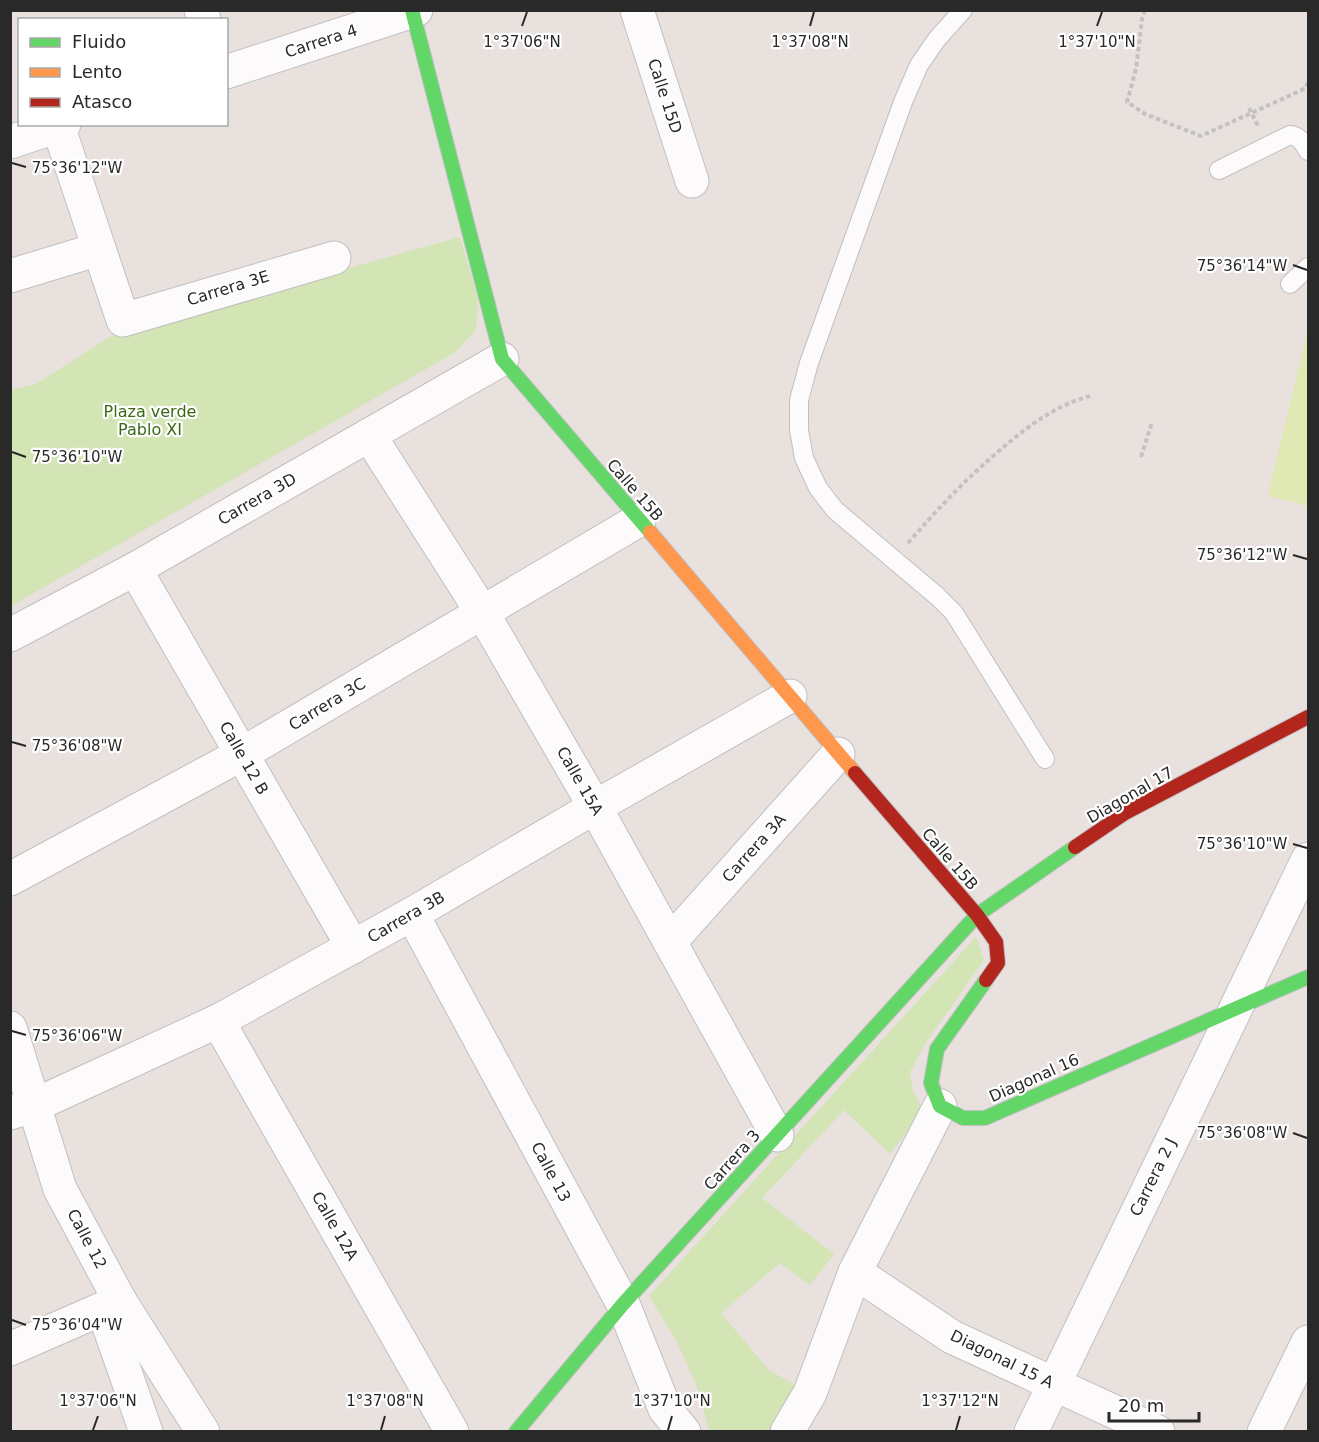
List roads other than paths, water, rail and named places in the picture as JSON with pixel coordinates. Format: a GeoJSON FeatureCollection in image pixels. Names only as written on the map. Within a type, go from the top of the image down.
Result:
{"type":"FeatureCollection","features":[{"type":"Feature","properties":{"kind":"street","name":"Carrera 4"},"geometry":{"type":"LineString","coordinates":[[228,71],[413,11]]}},
{"type":"Feature","properties":{"kind":"street","name":"Calle 15B"},"geometry":{"type":"LineString","coordinates":[[413,11],[502,359],[977,915]]}},
{"type":"Feature","properties":{"kind":"street","name":"Calle 15D"},"geometry":{"type":"LineString","coordinates":[[640,11],[692,181]]}},
{"type":"Feature","properties":{"kind":"street"},"geometry":{"type":"LineString","coordinates":[[10,142],[58,126]]}},
{"type":"Feature","properties":{"kind":"street"},"geometry":{"type":"LineString","coordinates":[[10,276],[99,249],[61,126]]}},
{"type":"Feature","properties":{"kind":"street","name":"Carrera 3E"},"geometry":{"type":"LineString","coordinates":[[99,249],[123,320],[334,258]]}},
{"type":"Feature","properties":{"kind":"street","name":"Carrera 3D"},"geometry":{"type":"LineString","coordinates":[[10,635],[135,569],[502,359]]}},
{"type":"Feature","properties":{"kind":"street","name":"Calle 15A"},"geometry":{"type":"LineString","coordinates":[[369,435],[482,612],[594,807],[777,1136]]}},
{"type":"Feature","properties":{"kind":"street","name":"Carrera 3C"},"geometry":{"type":"LineString","coordinates":[[10,879],[242,754],[639,520]]}},
{"type":"Feature","properties":{"kind":"street","name":"Calle 12 B"},"geometry":{"type":"LineString","coordinates":[[135,569],[353,947]]}},
{"type":"Feature","properties":{"kind":"street","name":"Carrera 3B"},"geometry":{"type":"LineString","coordinates":[[23,1109],[218,1022],[412,914],[790,696]]}},
{"type":"Feature","properties":{"kind":"street","name":"Diagonal 17"},"geometry":{"type":"LineString","coordinates":[[977,915],[1125,813],[1308,717]]}},
{"type":"Feature","properties":{"kind":"street","name":"Carrera 3A"},"geometry":{"type":"LineString","coordinates":[[670,942],[838,754]]}},
{"type":"Feature","properties":{"kind":"street","name":"Carrera 2 J"},"geometry":{"type":"LineString","coordinates":[[1031,1431],[1308,859]]}},
{"type":"Feature","properties":{"kind":"street","name":"Calle 13"},"geometry":{"type":"LineString","coordinates":[[412,914],[623,1304],[665,1409],[684,1431]]}},
{"type":"Feature","properties":{"kind":"street"},"geometry":{"type":"LineString","coordinates":[[787,1431],[810,1393],[855,1272],[940,1106],[931,1083],[937,1048],[998,963],[996,942],[977,915]]}},
{"type":"Feature","properties":{"kind":"street","name":"Carrera 3"},"geometry":{"type":"LineString","coordinates":[[516,1431],[623,1304],[977,915]]}},
{"type":"Feature","properties":{"kind":"street","name":"Diagonal 16"},"geometry":{"type":"LineString","coordinates":[[940,1106],[963,1118],[985,1118],[1308,977]]}},
{"type":"Feature","properties":{"kind":"street","name":"Calle 12A"},"geometry":{"type":"LineString","coordinates":[[218,1022],[452,1431]]}},
{"type":"Feature","properties":{"kind":"street","name":"Calle 12"},"geometry":{"type":"LineString","coordinates":[[10,1028],[23,1109],[112,1305],[203,1431]]}},
{"type":"Feature","properties":{"kind":"street","name":"Diagonal 15 A"},"geometry":{"type":"LineString","coordinates":[[855,1272],[952,1337],[1158,1431]]}},
{"type":"Feature","properties":{"kind":"street"},"geometry":{"type":"LineString","coordinates":[[10,1349],[112,1305],[146,1431]]}},
{"type":"Feature","properties":{"kind":"street"},"geometry":{"type":"LineString","coordinates":[[1264,1431],[1308,1342]]}},
{"type":"Feature","properties":{"kind":"lane"},"geometry":{"type":"LineString","coordinates":[[963,10],[937,39],[919,65],[903,102],[809,363],[799,400],[799,430],[804,458],[818,488],[835,510],[954,613],[1045,759]]}},
{"type":"Feature","properties":{"kind":"lane"},"geometry":{"type":"LineString","coordinates":[[1219,170],[1290,135],[1301,140],[1308,151]]}},
{"type":"Feature","properties":{"kind":"lane"},"geometry":{"type":"LineString","coordinates":[[1290,284],[1308,267]]}},
{"type":"Feature","properties":{"kind":"park label","name":"Plaza verde Pablo XI"},"geometry":{"type":"Point","coordinates":[150,420]}}]}
